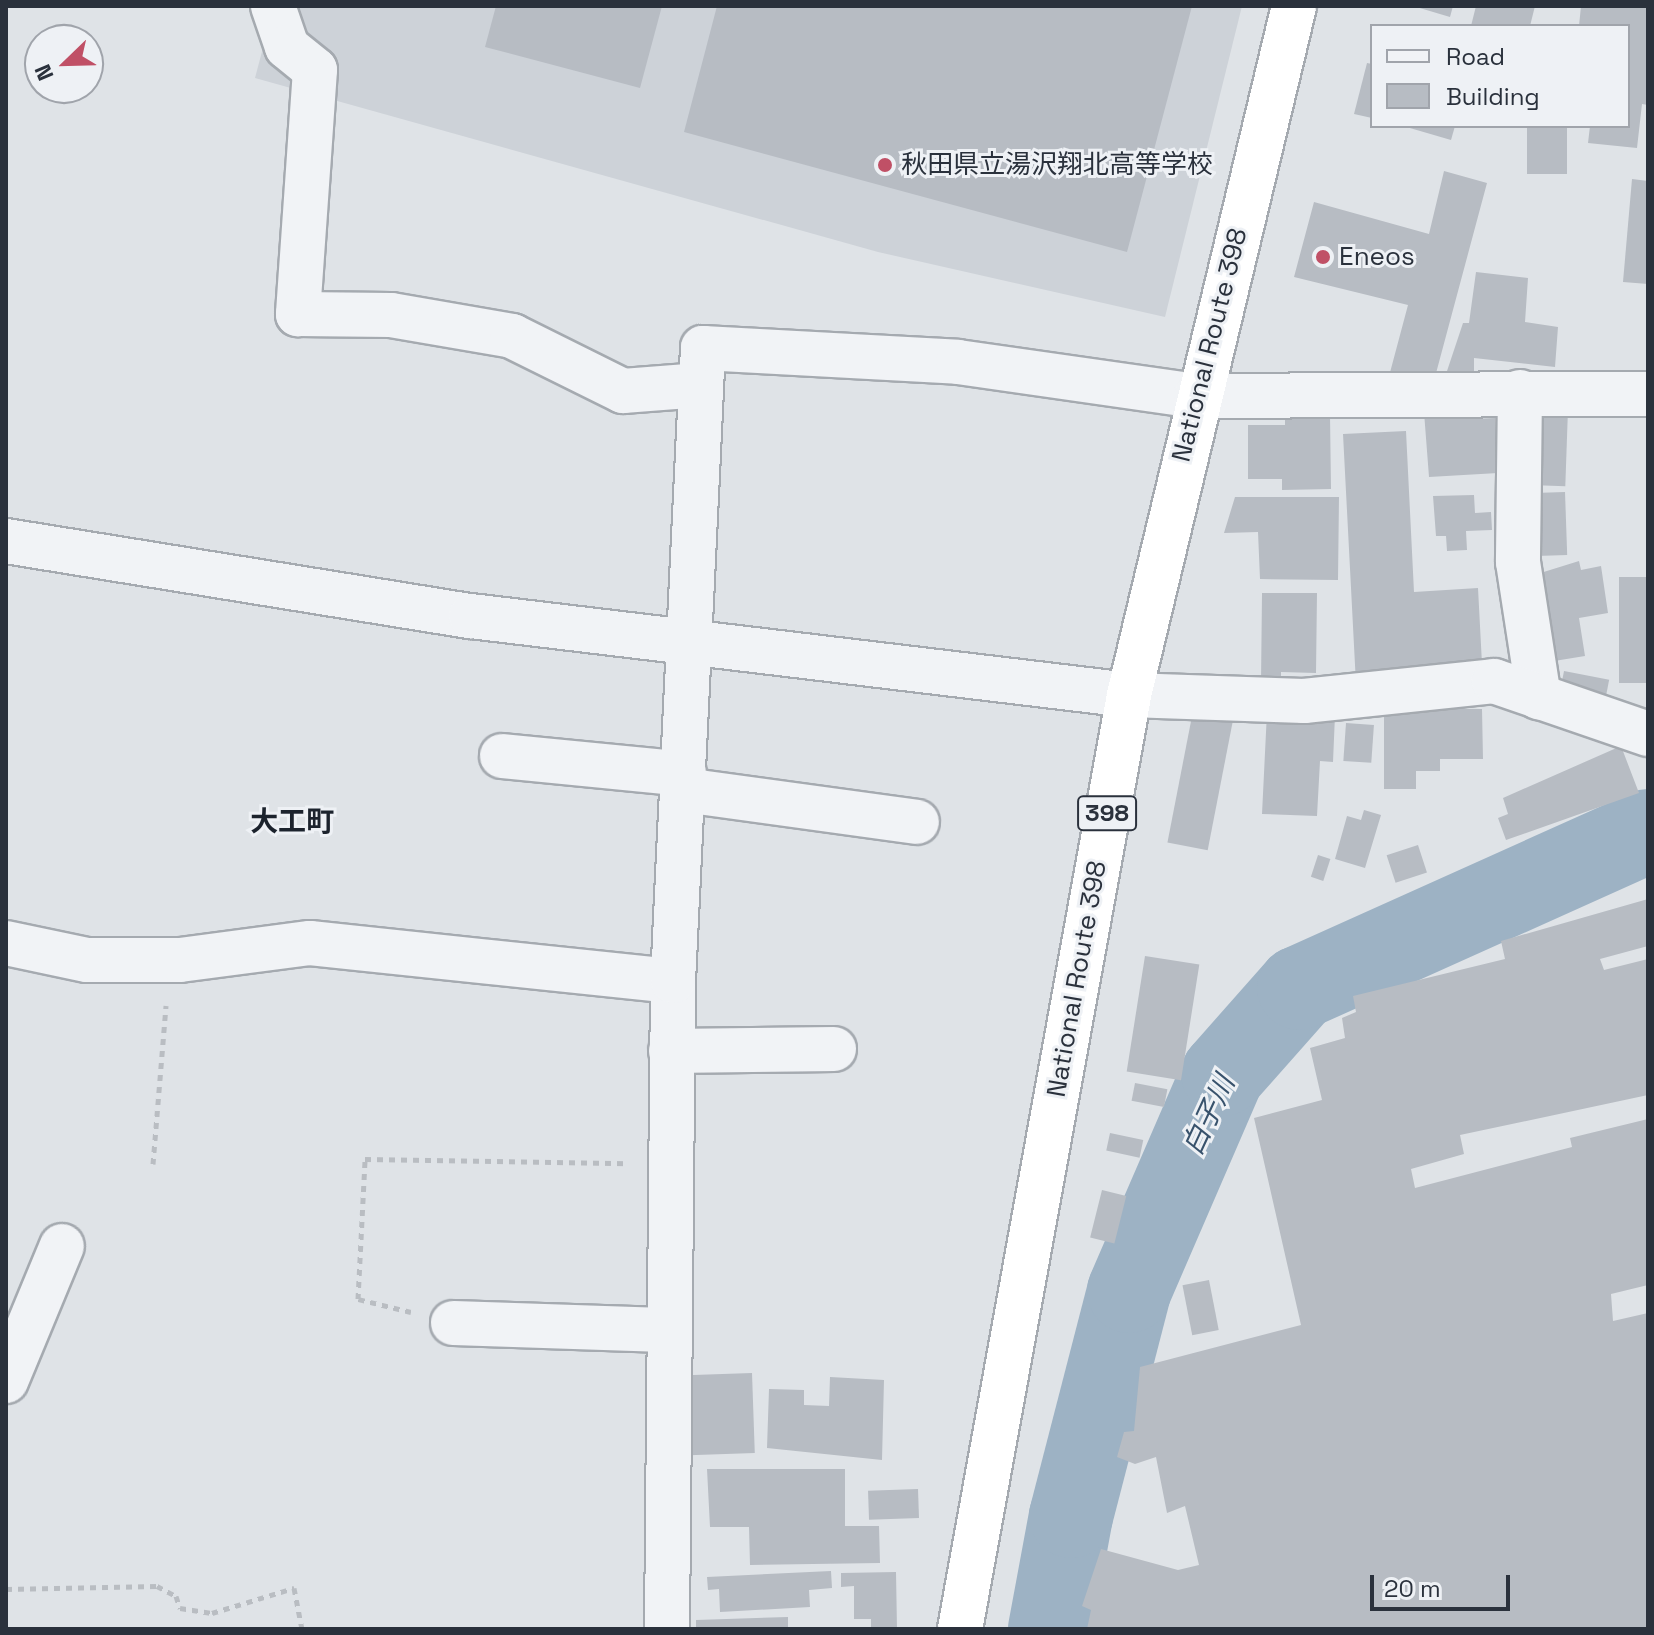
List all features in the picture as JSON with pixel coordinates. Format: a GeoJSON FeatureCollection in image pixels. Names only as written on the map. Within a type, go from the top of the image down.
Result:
{"type":"FeatureCollection","features":[{"type":"Feature","properties":{"kind":"highway","name":"National Route 398"},"geometry":{"type":"LineString","coordinates":[[960,1629],[1129,695],[1196,396],[1294,6]]}},
{"type":"Feature","properties":{"kind":"street"},"geometry":{"type":"LineString","coordinates":[[273,6],[287,47],[315,70],[298,314],[391,315],[512,336],[623,391],[701,385]]}},
{"type":"Feature","properties":{"kind":"street"},"geometry":{"type":"LineString","coordinates":[[667,1629],[665,1330],[671,1051],[703,348],[958,362],[1196,396],[1520,392],[1648,394]]}},
{"type":"Feature","properties":{"kind":"street"},"geometry":{"type":"LineString","coordinates":[[1520,392],[1518,562],[1539,697]]}},
{"type":"Feature","properties":{"kind":"street"},"geometry":{"type":"LineString","coordinates":[[6,541],[471,616],[688,638],[1129,695],[1304,701],[1494,681],[1648,734]]}},
{"type":"Feature","properties":{"kind":"street"},"geometry":{"type":"LineString","coordinates":[[502,756],[684,782],[917,822]]}},
{"type":"Feature","properties":{"kind":"street"},"geometry":{"type":"LineString","coordinates":[[6,943],[87,960],[170,960],[310,943],[673,981]]}},
{"type":"Feature","properties":{"kind":"street"},"geometry":{"type":"LineString","coordinates":[[671,1051],[834,1049]]}},
{"type":"Feature","properties":{"kind":"street"},"geometry":{"type":"LineString","coordinates":[[6,1381],[21,1305],[62,1246]]}},
{"type":"Feature","properties":{"kind":"street"},"geometry":{"type":"LineString","coordinates":[[453,1323],[665,1330]]}},
{"type":"Feature","properties":{"kind":"path"},"geometry":{"type":"LineString","coordinates":[[153,1164],[170,960]]}},
{"type":"Feature","properties":{"kind":"path"},"geometry":{"type":"LineString","coordinates":[[453,1323],[358,1299],[365,1159],[669,1163]]}},
{"type":"Feature","properties":{"kind":"path"},"geometry":{"type":"LineString","coordinates":[[6,1589],[157,1586],[176,1596],[180,1608],[212,1613],[294,1588],[302,1629]]}},
{"type":"Feature","properties":{"kind":"shaded area","name":"秋田県立湯沢翔北高等学校"},"geometry":{"type":"Polygon","coordinates":[[[274,6],[1242,6],[1165,317],[878,252],[255,78],[274,6]]]}},
{"type":"Feature","properties":{"kind":"building"},"geometry":{"type":"Polygon","coordinates":[[[496,6],[662,6],[640,88],[485,47],[496,6]]]}},
{"type":"Feature","properties":{"kind":"building"},"geometry":{"type":"Polygon","coordinates":[[[717,6],[1192,6],[1127,252],[684,132],[717,6]]]}},
{"type":"Feature","properties":{"kind":"building"},"geometry":{"type":"Polygon","coordinates":[[[1413,6],[1453,6],[1450,17],[1413,6]]]}},
{"type":"Feature","properties":{"kind":"building"},"geometry":{"type":"Polygon","coordinates":[[[1476,6],[1535,6],[1530,24],[1472,24],[1476,6]]]}},
{"type":"Feature","properties":{"kind":"building"},"geometry":{"type":"Polygon","coordinates":[[[1581,6],[1648,6],[1648,105],[1642,104],[1637,148],[1588,143],[1590,128],[1630,128],[1630,24],[1579,24],[1581,6]]]}},
{"type":"Feature","properties":{"kind":"building"},"geometry":{"type":"Polygon","coordinates":[[[1367,63],[1370,64],[1370,118],[1354,114],[1367,63]]]}},
{"type":"Feature","properties":{"kind":"building"},"geometry":{"type":"Polygon","coordinates":[[[1410,128],[1454,128],[1451,140],[1410,128]]]}},
{"type":"Feature","properties":{"kind":"building"},"geometry":{"type":"Polygon","coordinates":[[[1527,128],[1567,128],[1567,174],[1527,174],[1527,128]]]}},
{"type":"Feature","properties":{"kind":"building"},"geometry":{"type":"Polygon","coordinates":[[[1444,171],[1487,183],[1435,377],[1388,380],[1408,305],[1294,277],[1314,202],[1429,234],[1444,171]]]}},
{"type":"Feature","properties":{"kind":"building"},"geometry":{"type":"Polygon","coordinates":[[[1632,179],[1648,181],[1648,284],[1623,282],[1632,179]]]}},
{"type":"Feature","properties":{"kind":"building"},"geometry":{"type":"Polygon","coordinates":[[[1476,272],[1528,278],[1525,322],[1558,327],[1555,367],[1474,358],[1474,373],[1447,371],[1463,323],[1469,323],[1476,272]]]}},
{"type":"Feature","properties":{"kind":"building"},"geometry":{"type":"Polygon","coordinates":[[[1533,408],[1568,409],[1565,486],[1530,485],[1533,408]]]}},
{"type":"Feature","properties":{"kind":"building"},"geometry":{"type":"Polygon","coordinates":[[[1472,409],[1472,419],[1495,418],[1498,473],[1429,477],[1424,412],[1472,409]]]}},
{"type":"Feature","properties":{"kind":"building"},"geometry":{"type":"Polygon","coordinates":[[[1285,415],[1330,415],[1331,489],[1282,490],[1282,479],[1248,479],[1248,425],[1285,425],[1285,415]]]}},
{"type":"Feature","properties":{"kind":"building"},"geometry":{"type":"Polygon","coordinates":[[[1406,431],[1414,592],[1478,588],[1482,664],[1356,684],[1343,434],[1406,431]]]}},
{"type":"Feature","properties":{"kind":"building"},"geometry":{"type":"Polygon","coordinates":[[[1565,492],[1567,555],[1536,556],[1534,493],[1565,492]]]}},
{"type":"Feature","properties":{"kind":"building"},"geometry":{"type":"Polygon","coordinates":[[[1474,495],[1475,513],[1491,512],[1492,530],[1466,531],[1467,550],[1447,551],[1446,536],[1436,536],[1433,496],[1474,495]]]}},
{"type":"Feature","properties":{"kind":"building"},"geometry":{"type":"Polygon","coordinates":[[[1235,497],[1339,497],[1338,580],[1260,579],[1258,532],[1224,533],[1235,497]]]}},
{"type":"Feature","properties":{"kind":"building"},"geometry":{"type":"Polygon","coordinates":[[[1579,561],[1581,570],[1601,566],[1608,613],[1579,618],[1585,656],[1548,662],[1534,575],[1579,561]]]}},
{"type":"Feature","properties":{"kind":"building"},"geometry":{"type":"Polygon","coordinates":[[[1619,577],[1648,577],[1648,683],[1619,683],[1619,577]]]}},
{"type":"Feature","properties":{"kind":"building"},"geometry":{"type":"Polygon","coordinates":[[[1262,593],[1317,593],[1316,673],[1281,672],[1281,682],[1261,682],[1262,593]]]}},
{"type":"Feature","properties":{"kind":"building"},"geometry":{"type":"Polygon","coordinates":[[[1564,671],[1609,680],[1605,699],[1560,691],[1564,671]]]}},
{"type":"Feature","properties":{"kind":"building"},"geometry":{"type":"Polygon","coordinates":[[[1384,708],[1482,709],[1483,759],[1440,759],[1440,771],[1416,771],[1416,789],[1384,789],[1384,708]]]}},
{"type":"Feature","properties":{"kind":"building"},"geometry":{"type":"Polygon","coordinates":[[[1193,711],[1233,719],[1208,850],[1167,843],[1193,711]]]}},
{"type":"Feature","properties":{"kind":"building"},"geometry":{"type":"Polygon","coordinates":[[[1267,712],[1335,715],[1333,762],[1320,761],[1317,816],[1262,814],[1267,712]]]}},
{"type":"Feature","properties":{"kind":"building"},"geometry":{"type":"Polygon","coordinates":[[[1346,723],[1374,725],[1371,763],[1343,761],[1346,723]]]}},
{"type":"Feature","properties":{"kind":"building"},"geometry":{"type":"Polygon","coordinates":[[[1621,746],[1639,793],[1506,840],[1498,818],[1508,814],[1503,798],[1621,746]]]}},
{"type":"Feature","properties":{"kind":"building"},"geometry":{"type":"Polygon","coordinates":[[[1364,810],[1381,815],[1365,868],[1335,859],[1347,816],[1361,820],[1364,810]]]}},
{"type":"Feature","properties":{"kind":"building"},"geometry":{"type":"Polygon","coordinates":[[[1418,845],[1427,873],[1396,883],[1387,855],[1418,845]]]}},
{"type":"Feature","properties":{"kind":"building"},"geometry":{"type":"Polygon","coordinates":[[[1318,855],[1330,859],[1323,881],[1311,877],[1318,855]]]}},
{"type":"Feature","properties":{"kind":"building"},"geometry":{"type":"Polygon","coordinates":[[[1648,899],[1648,946],[1600,959],[1604,970],[1648,959],[1648,1095],[1460,1135],[1464,1154],[1411,1169],[1415,1188],[1572,1147],[1570,1138],[1648,1119],[1648,1285],[1611,1294],[1613,1321],[1648,1313],[1648,1629],[1087,1629],[1091,1610],[1082,1606],[1101,1549],[1178,1570],[1199,1565],[1185,1506],[1167,1513],[1156,1457],[1135,1464],[1117,1457],[1124,1432],[1134,1431],[1140,1367],[1301,1325],[1254,1118],[1322,1100],[1310,1048],[1345,1038],[1342,1018],[1356,1012],[1353,996],[1505,959],[1501,941],[1648,899]]]}},
{"type":"Feature","properties":{"kind":"building"},"geometry":{"type":"Polygon","coordinates":[[[1145,956],[1199,965],[1181,1080],[1127,1072],[1145,956]]]}},
{"type":"Feature","properties":{"kind":"building"},"geometry":{"type":"Polygon","coordinates":[[[1135,1083],[1167,1089],[1164,1107],[1132,1101],[1135,1083]]]}},
{"type":"Feature","properties":{"kind":"building"},"geometry":{"type":"Polygon","coordinates":[[[1110,1133],[1143,1140],[1140,1158],[1106,1151],[1110,1133]]]}},
{"type":"Feature","properties":{"kind":"building"},"geometry":{"type":"Polygon","coordinates":[[[1102,1190],[1126,1196],[1114,1244],[1090,1238],[1102,1190]]]}},
{"type":"Feature","properties":{"kind":"building"},"geometry":{"type":"Polygon","coordinates":[[[1209,1280],[1219,1330],[1192,1335],[1182,1285],[1209,1280]]]}},
{"type":"Feature","properties":{"kind":"building"},"geometry":{"type":"Polygon","coordinates":[[[752,1373],[755,1453],[689,1455],[686,1375],[752,1373]]]}},
{"type":"Feature","properties":{"kind":"building"},"geometry":{"type":"Polygon","coordinates":[[[830,1377],[884,1380],[882,1460],[767,1448],[769,1389],[804,1390],[804,1405],[829,1406],[830,1377]]]}},
{"type":"Feature","properties":{"kind":"building"},"geometry":{"type":"Polygon","coordinates":[[[707,1469],[845,1469],[845,1526],[879,1526],[880,1563],[750,1565],[749,1527],[710,1527],[707,1469]]]}},
{"type":"Feature","properties":{"kind":"building"},"geometry":{"type":"Polygon","coordinates":[[[918,1489],[919,1518],[869,1520],[868,1491],[918,1489]]]}},
{"type":"Feature","properties":{"kind":"building"},"geometry":{"type":"Polygon","coordinates":[[[831,1571],[832,1588],[809,1590],[810,1607],[720,1612],[719,1589],[708,1590],[707,1577],[831,1571]]]}},
{"type":"Feature","properties":{"kind":"building"},"geometry":{"type":"Polygon","coordinates":[[[896,1572],[897,1629],[871,1629],[871,1619],[854,1619],[854,1586],[841,1587],[841,1573],[896,1572]]]}},
{"type":"Feature","properties":{"kind":"building"},"geometry":{"type":"Polygon","coordinates":[[[788,1617],[788,1629],[696,1629],[696,1620],[788,1617]]]}},
{"type":"Feature","properties":{"kind":"waterway","name":"白子川"},"geometry":{"type":"LineString","coordinates":[[1050,1629],[1071,1516],[1129,1291],[1223,1074],[1299,988],[1648,831]]}},
{"type":"Feature","properties":{"kind":"place","name":"秋田県立湯沢翔北高等学校"},"geometry":{"type":"Point","coordinates":[885,165]}},
{"type":"Feature","properties":{"kind":"place","name":"Eneos"},"geometry":{"type":"Point","coordinates":[1323,257]}},
{"type":"Feature","properties":{"kind":"district","name":"大工町"},"geometry":{"type":"Point","coordinates":[292,821]}}]}
